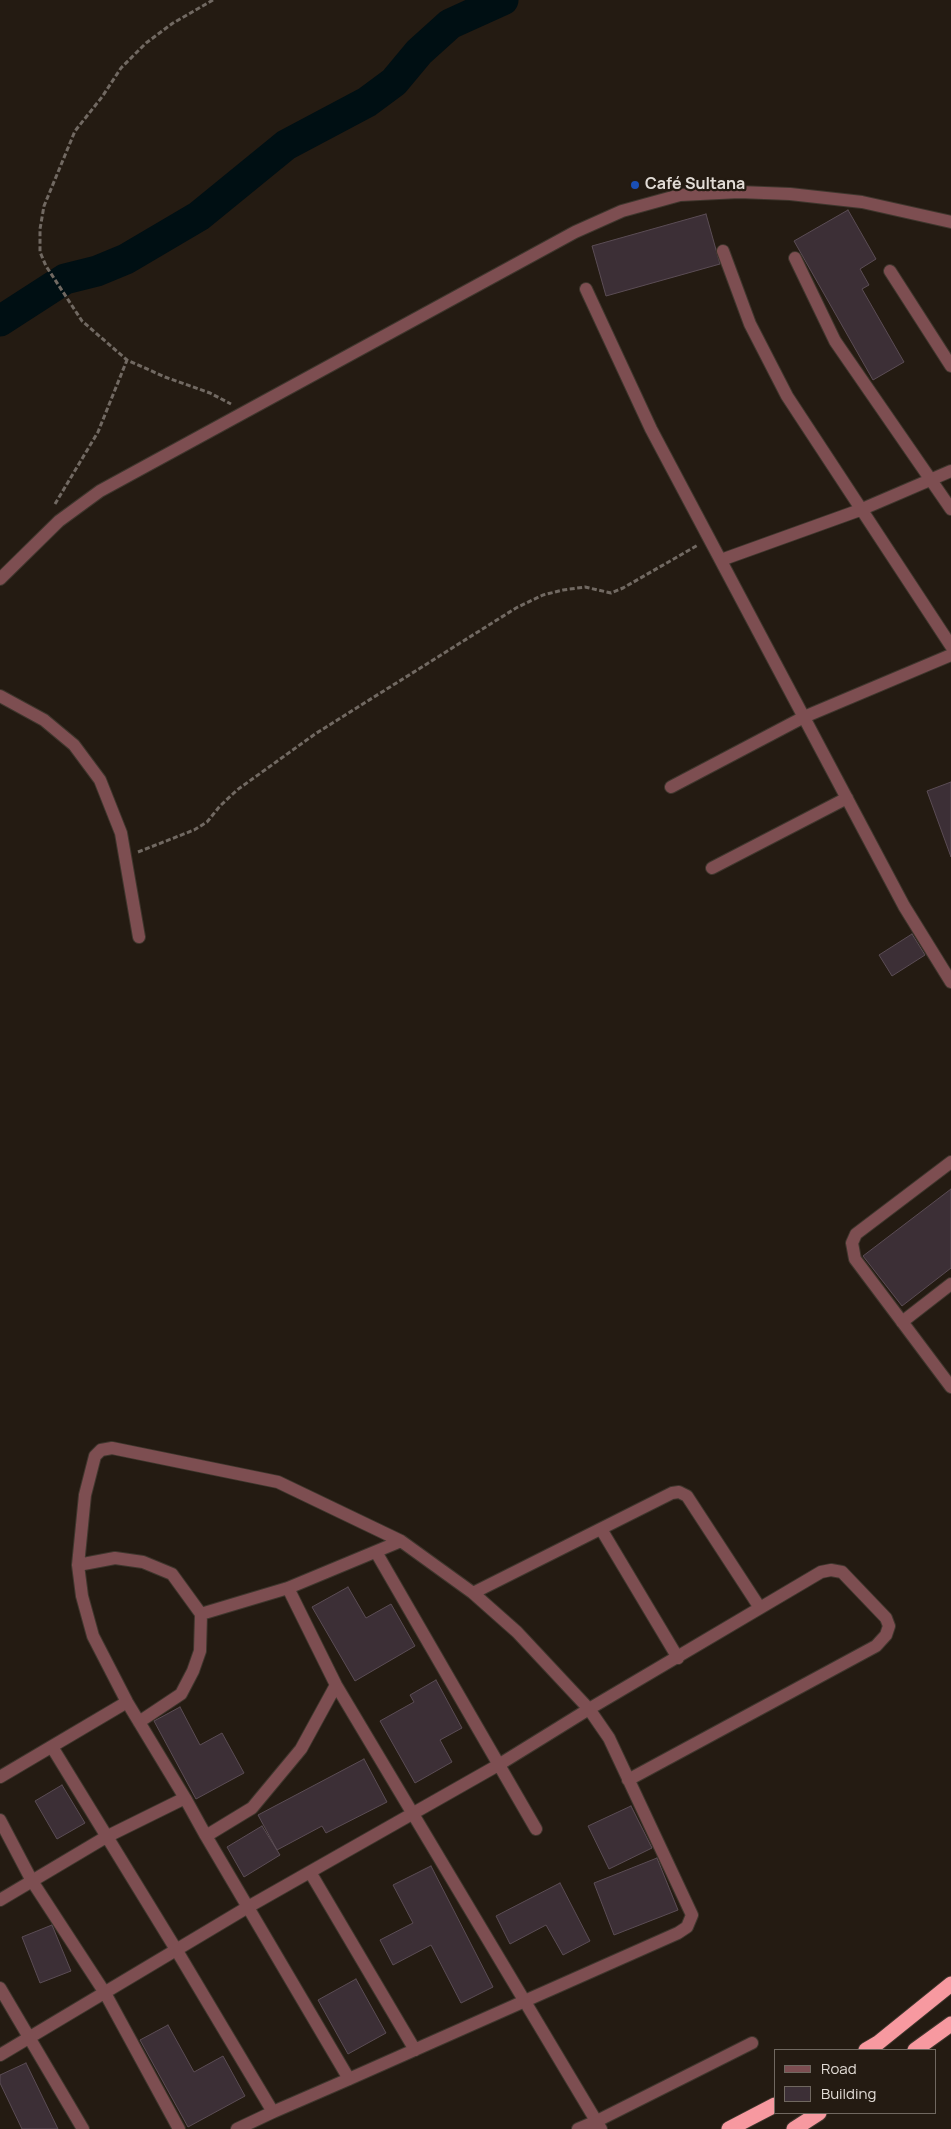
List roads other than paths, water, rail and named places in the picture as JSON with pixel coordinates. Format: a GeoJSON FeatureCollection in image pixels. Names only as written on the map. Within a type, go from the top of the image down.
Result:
{"type":"FeatureCollection","features":[{"type":"Feature","properties":{"kind":"highway"},"geometry":{"type":"LineString","coordinates":[[868,2049],[878,2043],[951,1984]]}},
{"type":"Feature","properties":{"kind":"highway"},"geometry":{"type":"LineString","coordinates":[[916,2049],[951,2024]]}},
{"type":"Feature","properties":{"kind":"highway"},"geometry":{"type":"LineString","coordinates":[[729,2129],[774,2106]]}},
{"type":"Feature","properties":{"kind":"highway"},"geometry":{"type":"LineString","coordinates":[[794,2129],[817,2114]]}},
{"type":"Feature","properties":{"kind":"street"},"geometry":{"type":"LineString","coordinates":[[0,579],[59,521],[100,491],[575,232],[622,211],[680,195],[738,192],[790,194],[862,202],[951,222]]}},
{"type":"Feature","properties":{"kind":"street"},"geometry":{"type":"LineString","coordinates":[[723,251],[750,324],[787,396],[951,646]]}},
{"type":"Feature","properties":{"kind":"street"},"geometry":{"type":"LineString","coordinates":[[795,258],[834,341],[951,509]]}},
{"type":"Feature","properties":{"kind":"street"},"geometry":{"type":"LineString","coordinates":[[890,271],[951,366]]}},
{"type":"Feature","properties":{"kind":"street"},"geometry":{"type":"LineString","coordinates":[[586,289],[651,428],[904,906],[951,982]]}},
{"type":"Feature","properties":{"kind":"street"},"geometry":{"type":"LineString","coordinates":[[721,560],[860,510],[951,471]]}},
{"type":"Feature","properties":{"kind":"street"},"geometry":{"type":"LineString","coordinates":[[671,787],[804,717],[951,655]]}},
{"type":"Feature","properties":{"kind":"street"},"geometry":{"type":"LineString","coordinates":[[0,696],[44,720],[74,745],[100,780],[120,833],[126,857],[138,937]]}},
{"type":"Feature","properties":{"kind":"street"},"geometry":{"type":"LineString","coordinates":[[712,868],[847,798]]}},
{"type":"Feature","properties":{"kind":"street"},"geometry":{"type":"LineString","coordinates":[[951,1162],[856,1234],[852,1243],[852,1252],[855,1259],[951,1387]]}},
{"type":"Feature","properties":{"kind":"street"},"geometry":{"type":"LineString","coordinates":[[902,1322],[951,1284]]}},
{"type":"Feature","properties":{"kind":"street"},"geometry":{"type":"LineString","coordinates":[[237,2129],[273,2112],[350,2079],[678,1933],[690,1922],[692,1915],[690,1906],[609,1738],[589,1709],[517,1632],[473,1593],[401,1541],[278,1482],[112,1448],[101,1450],[95,1456],[85,1495],[78,1565],[82,1596],[94,1636],[127,1702],[186,1798],[206,1836],[350,2079]]}},
{"type":"Feature","properties":{"kind":"street"},"geometry":{"type":"LineString","coordinates":[[473,1593],[672,1493],[679,1492],[687,1496],[760,1608]]}},
{"type":"Feature","properties":{"kind":"street"},"geometry":{"type":"LineString","coordinates":[[601,1529],[678,1658]]}},
{"type":"Feature","properties":{"kind":"street"},"geometry":{"type":"LineString","coordinates":[[202,1614],[288,1588],[401,1541]]}},
{"type":"Feature","properties":{"kind":"street"},"geometry":{"type":"LineString","coordinates":[[376,1552],[536,1829]]}},
{"type":"Feature","properties":{"kind":"street"},"geometry":{"type":"LineString","coordinates":[[78,1565],[115,1558],[142,1562],[172,1574],[202,1614],[200,1651],[193,1671],[181,1694],[140,1722]]}},
{"type":"Feature","properties":{"kind":"street"},"geometry":{"type":"LineString","coordinates":[[0,2055],[248,1907],[500,1764],[589,1709],[821,1572],[831,1570],[842,1572],[886,1618],[889,1626],[886,1635],[876,1646],[628,1780]]}},
{"type":"Feature","properties":{"kind":"street"},"geometry":{"type":"LineString","coordinates":[[288,1588],[336,1684],[599,2125]]}},
{"type":"Feature","properties":{"kind":"street"},"geometry":{"type":"LineString","coordinates":[[206,1836],[252,1808],[301,1749],[336,1684]]}},
{"type":"Feature","properties":{"kind":"street"},"geometry":{"type":"LineString","coordinates":[[0,1777],[127,1702]]}},
{"type":"Feature","properties":{"kind":"street"},"geometry":{"type":"LineString","coordinates":[[52,1747],[273,2112]]}},
{"type":"Feature","properties":{"kind":"street"},"geometry":{"type":"LineString","coordinates":[[0,1900],[106,1837],[186,1798]]}},
{"type":"Feature","properties":{"kind":"street"},"geometry":{"type":"LineString","coordinates":[[0,1820],[32,1881],[105,1993],[178,2129]]}},
{"type":"Feature","properties":{"kind":"street"},"geometry":{"type":"LineString","coordinates":[[310,1872],[415,2050]]}},
{"type":"Feature","properties":{"kind":"street"},"geometry":{"type":"LineString","coordinates":[[0,1988],[83,2129]]}},
{"type":"Feature","properties":{"kind":"street"},"geometry":{"type":"LineString","coordinates":[[578,2129],[599,2125],[752,2043]]}},
{"type":"Feature","properties":{"kind":"waterway"},"geometry":{"type":"LineString","coordinates":[[0,321],[65,279],[97,271],[126,259],[199,216],[286,145],[367,102],[394,82],[419,52],[450,24],[503,0]]}},
{"type":"Feature","properties":{"kind":"place","name":"Café Sultana"},"geometry":{"type":"Point","coordinates":[635,185]}}]}
